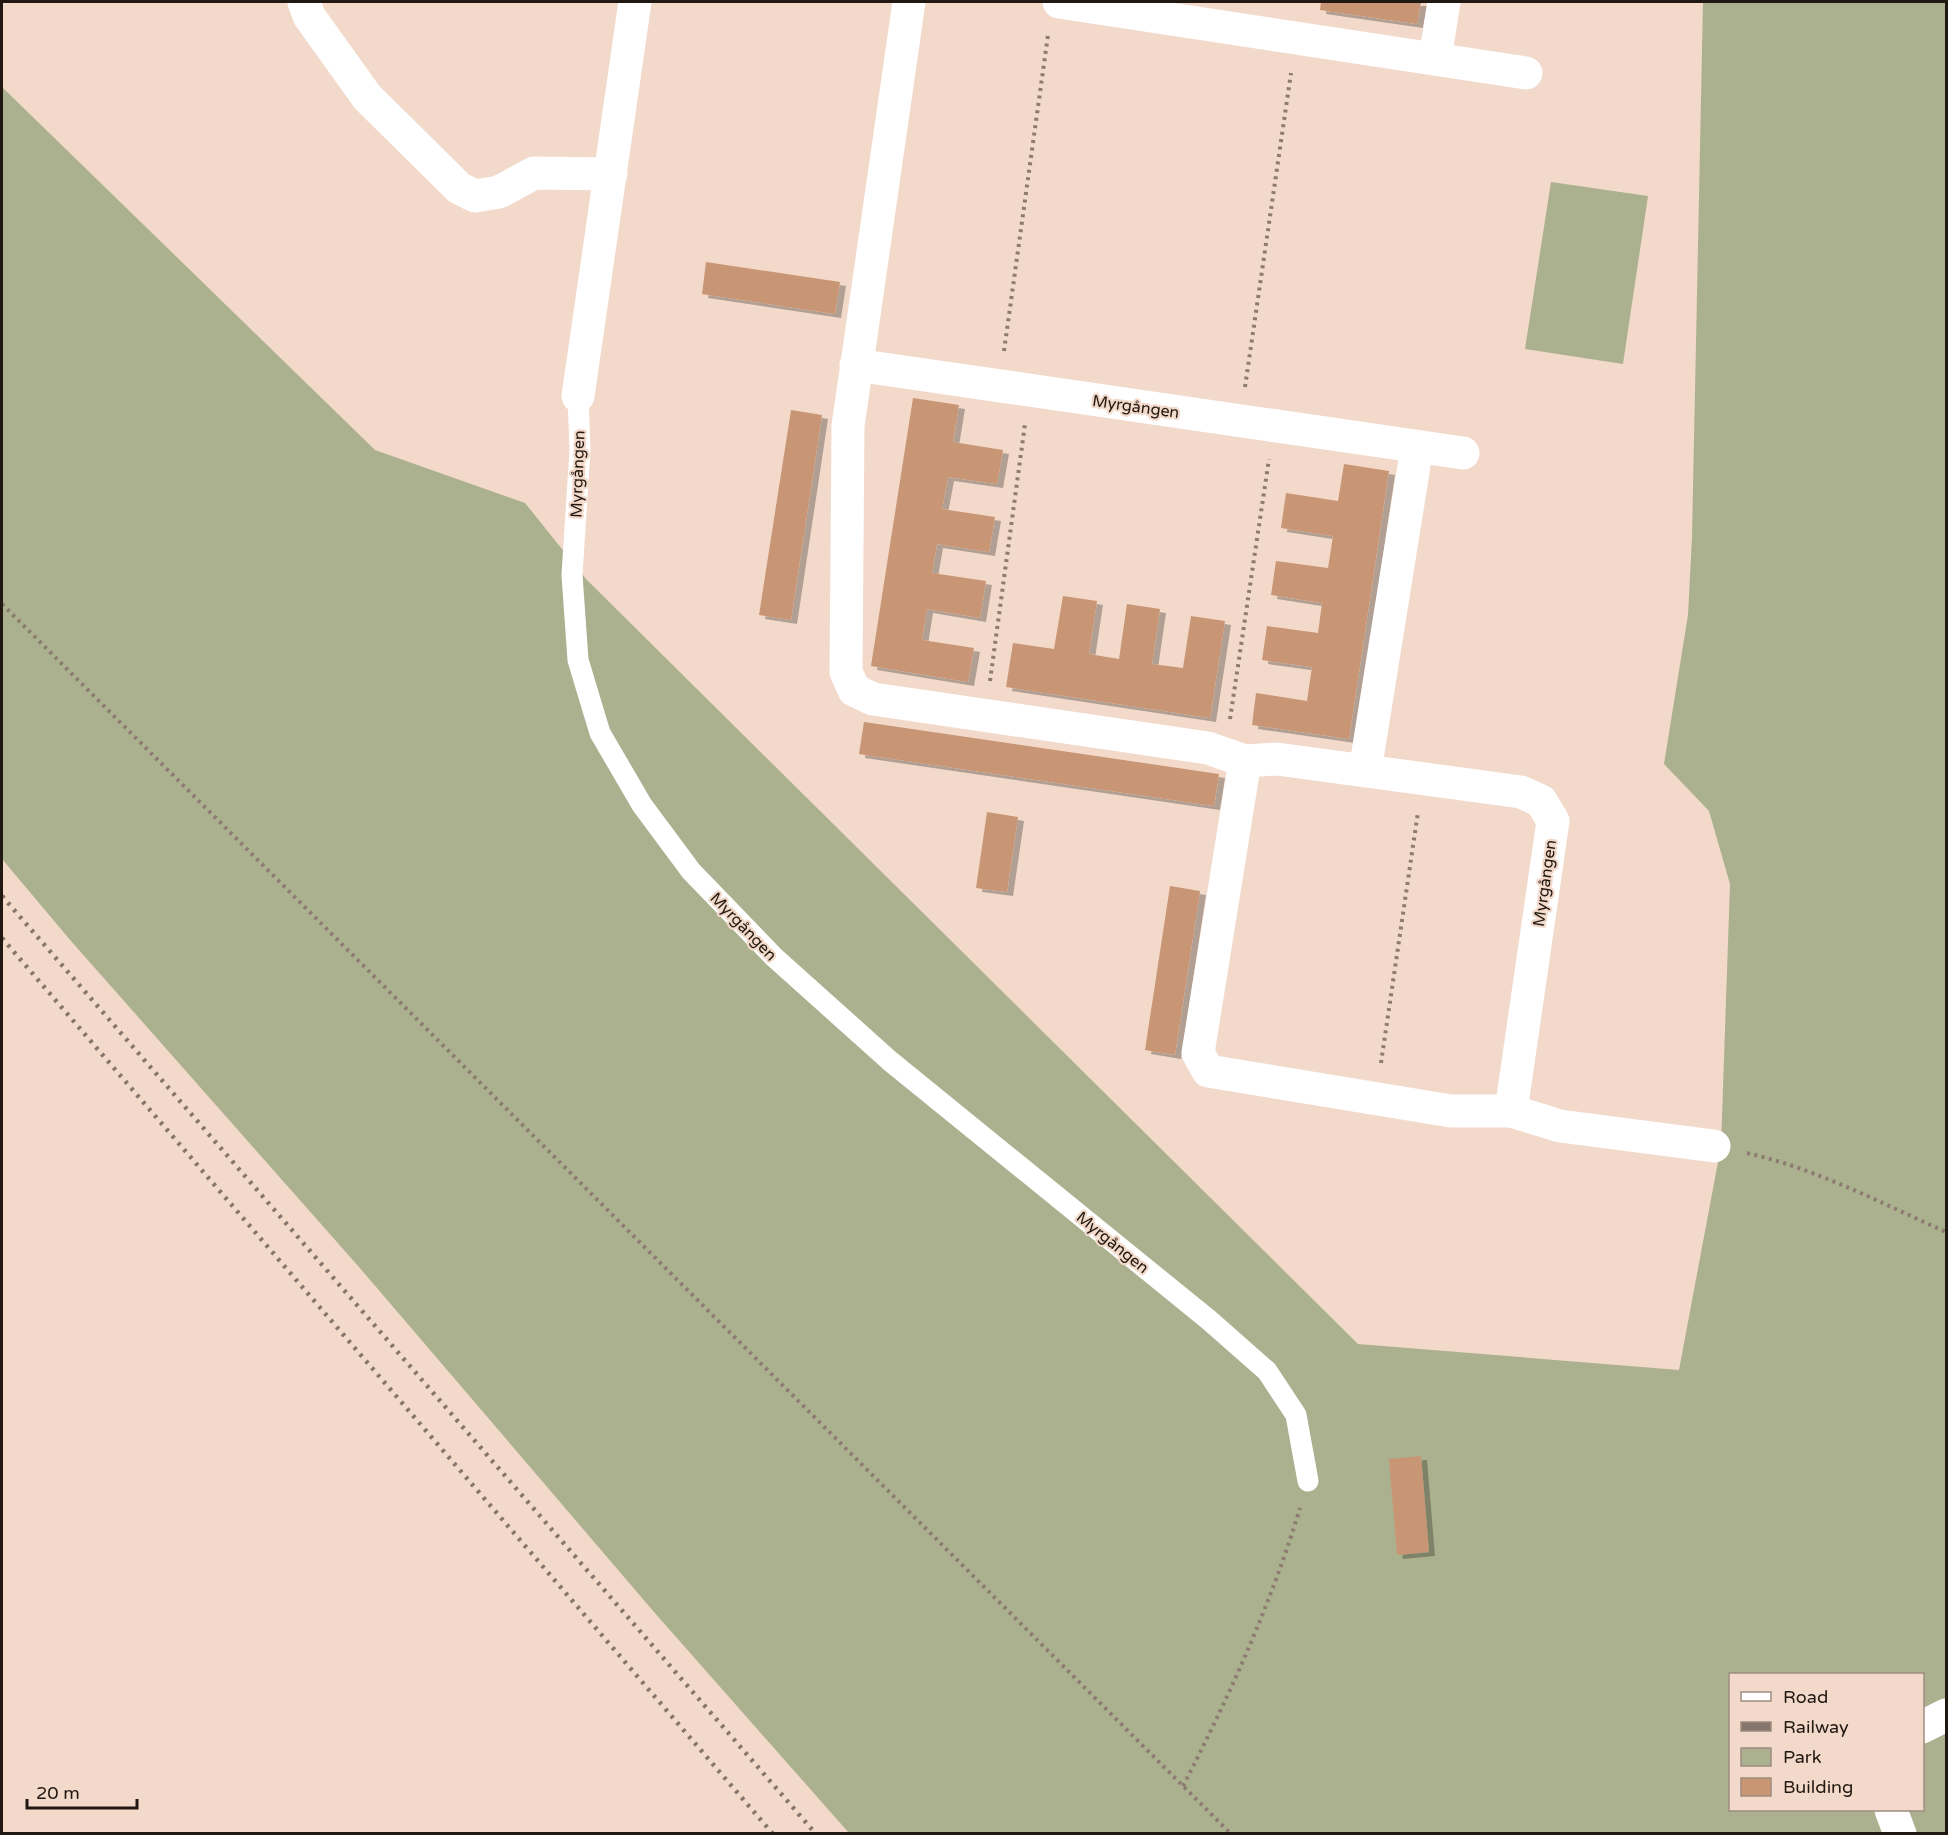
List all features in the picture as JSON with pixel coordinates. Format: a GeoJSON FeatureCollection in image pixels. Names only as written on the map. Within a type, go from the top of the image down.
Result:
{"type":"FeatureCollection","features":[{"type":"Feature","properties":{"kind":"street"},"geometry":{"type":"LineString","coordinates":[[304,2],[309,16],[367,97],[459,188],[475,196],[499,192],[534,173],[611,174]]}},
{"type":"Feature","properties":{"kind":"street","name":"Myrgången"},"geometry":{"type":"LineString","coordinates":[[578,396],[635,2]]}},
{"type":"Feature","properties":{"kind":"street","name":"Myrgången"},"geometry":{"type":"LineString","coordinates":[[909,2],[848,426],[846,672],[854,690],[873,699],[1208,748],[1235,758],[1277,759],[1521,792],[1541,801],[1553,821],[1511,1111]]}},
{"type":"Feature","properties":{"kind":"street"},"geometry":{"type":"LineString","coordinates":[[1435,59],[1444,2]]}},
{"type":"Feature","properties":{"kind":"street"},"geometry":{"type":"LineString","coordinates":[[1054,13],[1297,38],[1526,73]]}},
{"type":"Feature","properties":{"kind":"street","name":"Myrgången"},"geometry":{"type":"LineString","coordinates":[[856,365],[1462,453]]}},
{"type":"Feature","properties":{"kind":"street"},"geometry":{"type":"LineString","coordinates":[[1365,771],[1417,447]]}},
{"type":"Feature","properties":{"kind":"street"},"geometry":{"type":"LineString","coordinates":[[1235,758],[1198,1053],[1208,1071],[1451,1111],[1511,1111],[1560,1126],[1714,1146]]}},
{"type":"Feature","properties":{"kind":"street"},"geometry":{"type":"LineString","coordinates":[[1924,1726],[1947,1715]]}},
{"type":"Feature","properties":{"kind":"street"},"geometry":{"type":"LineString","coordinates":[[1892,1811],[1900,1833]]}},
{"type":"Feature","properties":{"kind":"lane","name":"Myrgången"},"geometry":{"type":"LineString","coordinates":[[578,396],[580,450],[572,575],[578,660],[600,733],[642,805],[691,871],[774,957],[890,1061],[1209,1320],[1267,1371],[1296,1415],[1308,1481]]}},
{"type":"Feature","properties":{"kind":"path"},"geometry":{"type":"LineString","coordinates":[[986,716],[1014,388],[1054,13]]}},
{"type":"Feature","properties":{"kind":"path"},"geometry":{"type":"LineString","coordinates":[[1240,421],[1297,38]]}},
{"type":"Feature","properties":{"kind":"path"},"geometry":{"type":"LineString","coordinates":[[1235,758],[1274,426]]}},
{"type":"Feature","properties":{"kind":"path"},"geometry":{"type":"LineString","coordinates":[[2,604],[1231,1833]]}},
{"type":"Feature","properties":{"kind":"path"},"geometry":{"type":"LineString","coordinates":[[1376,1098],[1423,779]]}},
{"type":"Feature","properties":{"kind":"path"},"geometry":{"type":"LineString","coordinates":[[1714,1146],[1773,1159],[1947,1232]]}},
{"type":"Feature","properties":{"kind":"path"},"geometry":{"type":"LineString","coordinates":[[1183,1786],[1254,1636],[1282,1566],[1308,1481]]}},
{"type":"Feature","properties":{"kind":"green space"},"geometry":{"type":"Polygon","coordinates":[[[1703,2],[1946,2],[1946,1833],[849,1833],[654,1612],[359,1267],[71,941],[2,859],[2,87],[375,450],[525,503],[586,579],[1358,1344],[1679,1370],[1721,1146],[1730,884],[1709,811],[1664,764],[1688,615],[1692,537],[1703,2]]]}},
{"type":"Feature","properties":{"kind":"green space"},"geometry":{"type":"Polygon","coordinates":[[[1551,182],[1648,196],[1623,364],[1525,349],[1551,182]]]}},
{"type":"Feature","properties":{"kind":"building"},"geometry":{"type":"Polygon","coordinates":[[[1321,2],[1421,2],[1417,24],[1320,10],[1321,2]]]}},
{"type":"Feature","properties":{"kind":"building"},"geometry":{"type":"Polygon","coordinates":[[[706,262],[840,282],[835,314],[702,294],[706,262]]]}},
{"type":"Feature","properties":{"kind":"building"},"geometry":{"type":"Polygon","coordinates":[[[913,398],[959,405],[953,442],[1003,450],[997,484],[948,477],[942,509],[995,517],[989,552],[937,544],[932,573],[986,581],[980,618],[927,609],[922,640],[974,648],[968,682],[871,666],[913,398]]]}},
{"type":"Feature","properties":{"kind":"building"},"geometry":{"type":"Polygon","coordinates":[[[791,410],[822,415],[791,620],[759,615],[791,410]]]}},
{"type":"Feature","properties":{"kind":"building"},"geometry":{"type":"Polygon","coordinates":[[[1344,464],[1389,471],[1349,739],[1252,725],[1256,693],[1307,701],[1312,667],[1262,660],[1267,626],[1318,633],[1322,603],[1271,595],[1276,561],[1328,568],[1333,536],[1281,528],[1286,493],[1338,501],[1344,464]]]}},
{"type":"Feature","properties":{"kind":"building"},"geometry":{"type":"Polygon","coordinates":[[[1063,596],[1097,601],[1089,654],[1119,659],[1127,604],[1160,609],[1152,664],[1183,668],[1191,616],[1225,621],[1210,718],[1006,687],[1013,643],[1054,649],[1063,596]]]}},
{"type":"Feature","properties":{"kind":"building"},"geometry":{"type":"Polygon","coordinates":[[[864,722],[1219,774],[1214,806],[859,754],[864,722]]]}},
{"type":"Feature","properties":{"kind":"building"},"geometry":{"type":"Polygon","coordinates":[[[987,812],[1018,817],[1007,892],[976,888],[987,812]]]}},
{"type":"Feature","properties":{"kind":"building"},"geometry":{"type":"Polygon","coordinates":[[[1170,886],[1200,891],[1175,1055],[1145,1050],[1170,886]]]}},
{"type":"Feature","properties":{"kind":"building"},"geometry":{"type":"Polygon","coordinates":[[[1421,1456],[1429,1552],[1397,1555],[1389,1459],[1421,1456]]]}},
{"type":"Feature","properties":{"kind":"railway"},"geometry":{"type":"LineString","coordinates":[[2,896],[816,1834]]}},
{"type":"Feature","properties":{"kind":"railway"},"geometry":{"type":"LineString","coordinates":[[2,938],[773,1834]]}}]}
